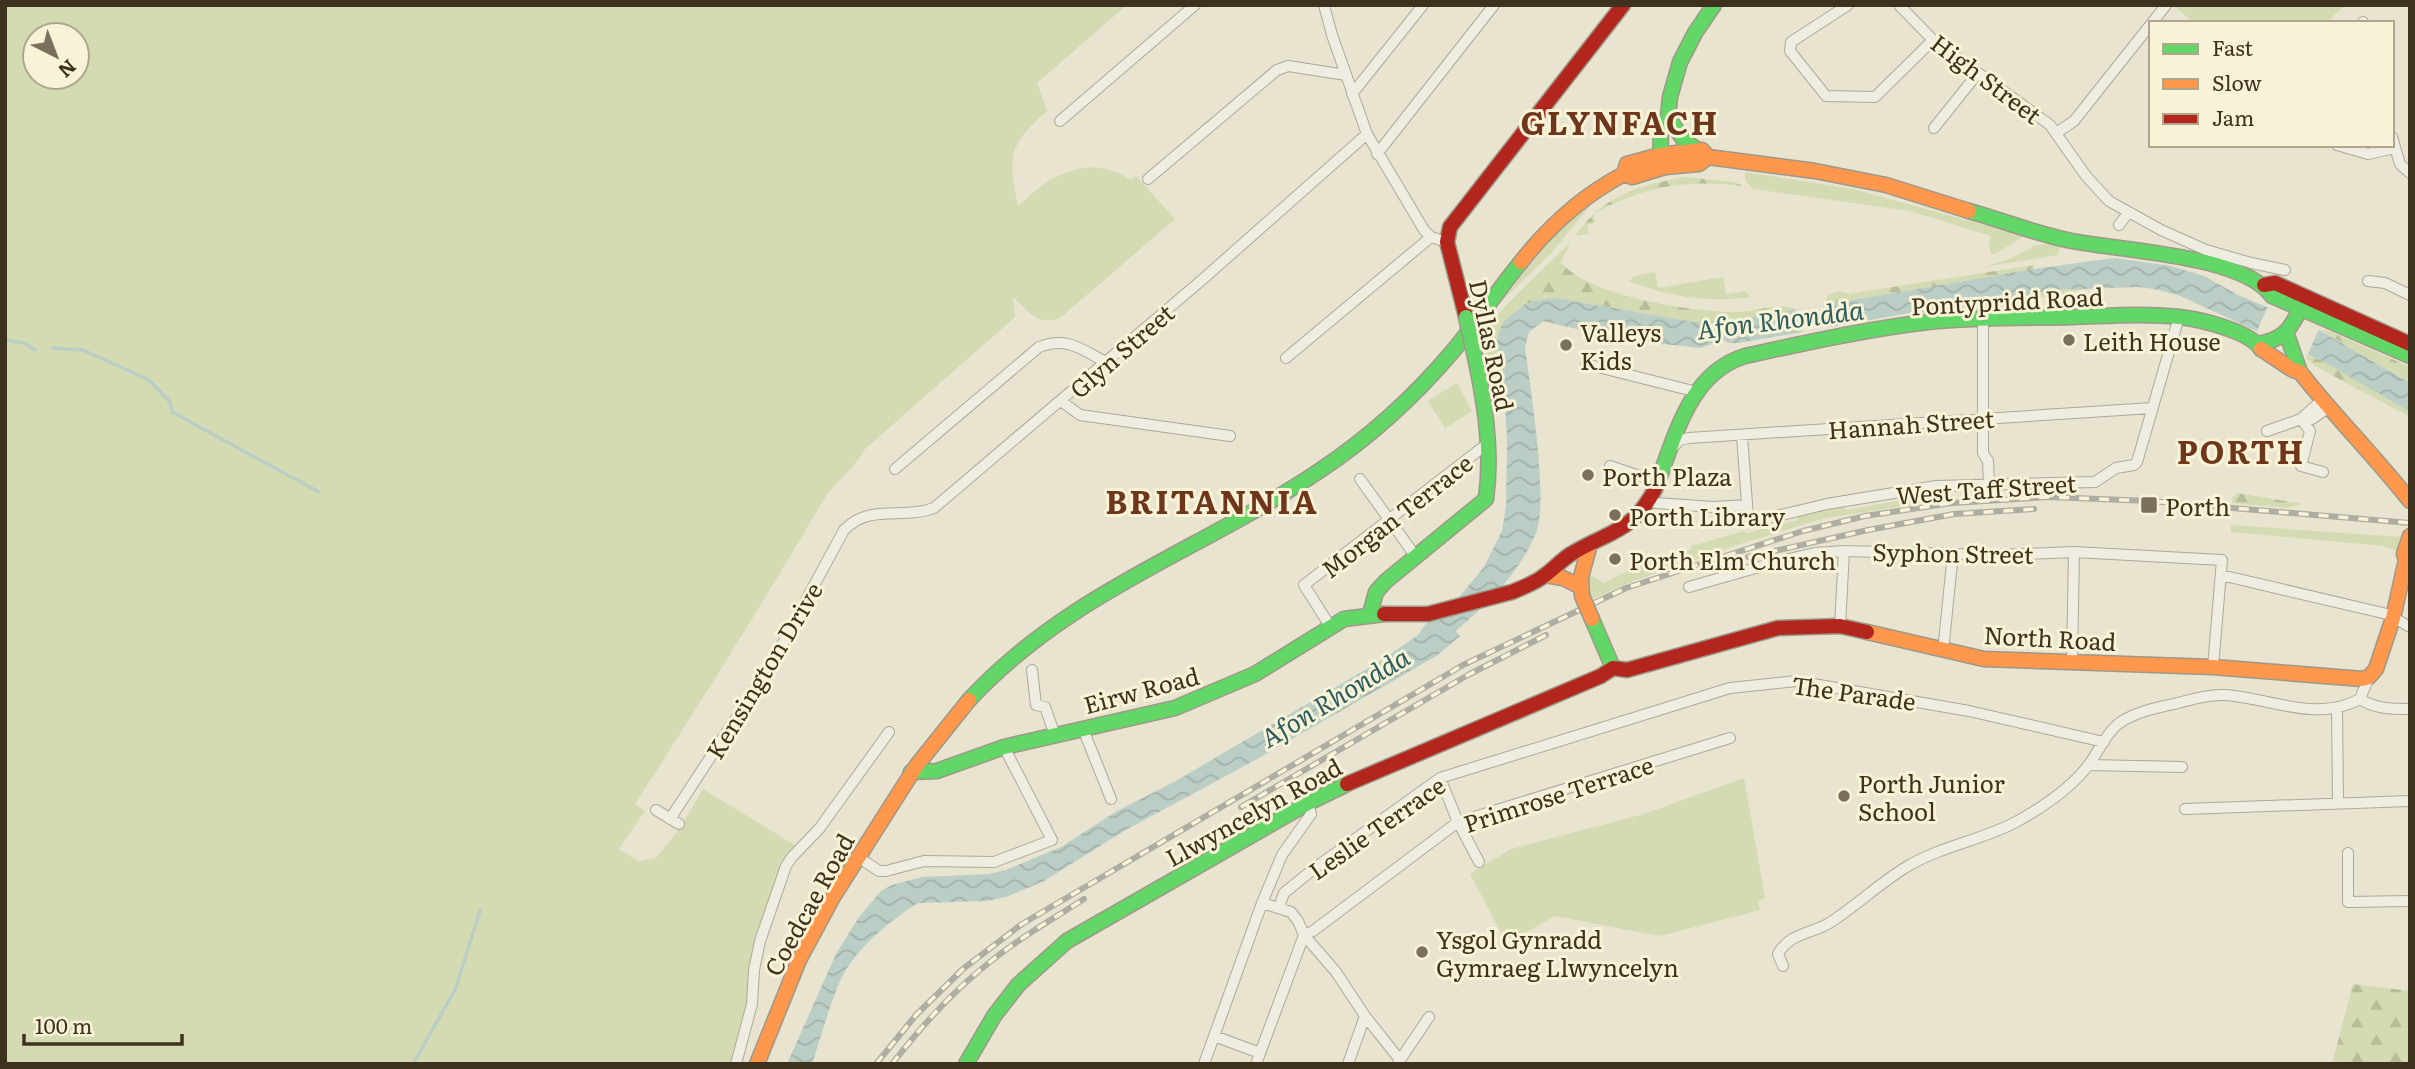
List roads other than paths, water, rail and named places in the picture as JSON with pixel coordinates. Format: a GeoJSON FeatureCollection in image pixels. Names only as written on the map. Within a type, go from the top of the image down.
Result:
{"type":"FeatureCollection","features":[{"type":"Feature","properties":{"kind":"main road"},"geometry":{"type":"LineString","coordinates":[[1714,5],[1680,62],[1670,97],[1670,121],[1683,139],[1702,154],[1802,169],[1885,186],[2065,240],[2164,254],[2241,274],[2264,285],[2275,283],[2301,308],[2410,356]]}},
{"type":"Feature","properties":{"kind":"main road"},"geometry":{"type":"LineString","coordinates":[[1447,242],[1450,228],[1618,7]]}},
{"type":"Feature","properties":{"kind":"main road"},"geometry":{"type":"LineString","coordinates":[[1670,121],[1661,128],[1664,161],[1699,164],[1702,154]]}},
{"type":"Feature","properties":{"kind":"main road","name":"Coedcae Road"},"geometry":{"type":"LineString","coordinates":[[757,1064],[807,945],[830,902],[911,772],[947,723],[984,684],[1021,650],[1109,590],[1323,469],[1378,427],[1408,400],[1441,363],[1550,225],[1581,197],[1604,182],[1624,174],[1628,164],[1664,161]]}},
{"type":"Feature","properties":{"kind":"main road","name":"Dyllas Road"},"geometry":{"type":"LineString","coordinates":[[1416,557],[1486,499],[1488,444],[1485,405],[1474,348],[1447,242]]}},
{"type":"Feature","properties":{"kind":"main road"},"geometry":{"type":"LineString","coordinates":[[2258,344],[2274,342],[2287,335],[2301,308]]}},
{"type":"Feature","properties":{"kind":"main road"},"geometry":{"type":"LineString","coordinates":[[2301,308],[2410,344]]}},
{"type":"Feature","properties":{"kind":"main road","name":"Pontypridd Road"},"geometry":{"type":"LineString","coordinates":[[1370,614],[1428,614],[1502,595],[1545,575],[1551,568],[1636,518],[1650,500],[1673,447],[1678,428],[1697,392],[1717,370],[1746,355],[1937,321],[1983,318],[2179,317],[2225,328],[2258,344],[2261,349],[2300,372]]}},
{"type":"Feature","properties":{"kind":"main road"},"geometry":{"type":"LineString","coordinates":[[2287,335],[2300,372],[2325,404],[2395,480],[2410,501]]}},
{"type":"Feature","properties":{"kind":"main road"},"geometry":{"type":"LineString","coordinates":[[2369,677],[2376,669],[2393,618],[2407,563],[2404,554],[2410,536]]}},
{"type":"Feature","properties":{"kind":"main road"},"geometry":{"type":"LineString","coordinates":[[1589,548],[1581,571],[1581,591],[1613,668]]}},
{"type":"Feature","properties":{"kind":"main road"},"geometry":{"type":"LineString","coordinates":[[1370,614],[1376,592],[1416,557]]}},
{"type":"Feature","properties":{"kind":"main road"},"geometry":{"type":"LineString","coordinates":[[1545,575],[1563,578],[1581,591]]}},
{"type":"Feature","properties":{"kind":"main road","name":"Eirw Road"},"geometry":{"type":"LineString","coordinates":[[911,772],[937,771],[1004,747],[1175,708],[1255,674],[1343,619],[1370,614]]}},
{"type":"Feature","properties":{"kind":"main road","name":"North Road"},"geometry":{"type":"LineString","coordinates":[[1613,668],[1627,670],[1778,628],[1840,626],[1984,659],[2213,667],[2362,679],[2369,677]]}},
{"type":"Feature","properties":{"kind":"main road","name":"Llwyncelyn Road"},"geometry":{"type":"LineString","coordinates":[[966,1064],[994,1016],[1018,985],[1067,941],[1308,803],[1376,770],[1601,676],[1613,668]]}},
{"type":"Feature","properties":{"kind":"street"},"geometry":{"type":"LineString","coordinates":[[1060,121],[1195,5]]}},
{"type":"Feature","properties":{"kind":"street"},"geometry":{"type":"LineString","coordinates":[[1324,5],[1367,134],[1431,237],[1447,242]]}},
{"type":"Feature","properties":{"kind":"street"},"geometry":{"type":"LineString","coordinates":[[1352,94],[1423,5]]}},
{"type":"Feature","properties":{"kind":"street"},"geometry":{"type":"LineString","coordinates":[[1377,153],[1494,5]]}},
{"type":"Feature","properties":{"kind":"street"},"geometry":{"type":"LineString","coordinates":[[1848,5],[1791,43],[1790,51],[1826,96],[1875,97],[1933,40]]}},
{"type":"Feature","properties":{"kind":"street","name":"High Street"},"geometry":{"type":"LineString","coordinates":[[1899,5],[1933,40],[2050,125],[2086,176],[2109,201],[2128,213],[2206,250],[2286,270]]}},
{"type":"Feature","properties":{"kind":"street"},"geometry":{"type":"LineString","coordinates":[[2153,21],[2166,5]]}},
{"type":"Feature","properties":{"kind":"street"},"geometry":{"type":"LineString","coordinates":[[2056,133],[2074,121],[2149,26]]}},
{"type":"Feature","properties":{"kind":"street"},"geometry":{"type":"LineString","coordinates":[[1148,179],[1277,70],[1288,66],[1346,75]]}},
{"type":"Feature","properties":{"kind":"street"},"geometry":{"type":"LineString","coordinates":[[1934,128],[1978,74]]}},
{"type":"Feature","properties":{"kind":"street","name":"Glyn Street"},"geometry":{"type":"LineString","coordinates":[[854,520],[866,515],[922,513],[934,508],[1367,134]]}},
{"type":"Feature","properties":{"kind":"street"},"geometry":{"type":"LineString","coordinates":[[2394,144],[2400,164],[2410,173]]}},
{"type":"Feature","properties":{"kind":"street"},"geometry":{"type":"LineString","coordinates":[[2344,147],[2368,154],[2395,148]]}},
{"type":"Feature","properties":{"kind":"street"},"geometry":{"type":"LineString","coordinates":[[2119,225],[2128,213]]}},
{"type":"Feature","properties":{"kind":"street"},"geometry":{"type":"LineString","coordinates":[[1286,358],[1431,237]]}},
{"type":"Feature","properties":{"kind":"street"},"geometry":{"type":"LineString","coordinates":[[2368,281],[2385,284],[2410,295]]}},
{"type":"Feature","properties":{"kind":"street"},"geometry":{"type":"LineString","coordinates":[[2152,408],[2179,317]]}},
{"type":"Feature","properties":{"kind":"street"},"geometry":{"type":"LineString","coordinates":[[1983,318],[1983,453],[1987,461],[1989,484]]}},
{"type":"Feature","properties":{"kind":"street"},"geometry":{"type":"LineString","coordinates":[[895,469],[1039,346],[1053,341],[1069,343],[1106,362]]}},
{"type":"Feature","properties":{"kind":"street"},"geometry":{"type":"LineString","coordinates":[[1586,364],[1697,392]]}},
{"type":"Feature","properties":{"kind":"street"},"geometry":{"type":"LineString","coordinates":[[1061,401],[1080,415],[1230,436]]}},
{"type":"Feature","properties":{"kind":"street"},"geometry":{"type":"LineString","coordinates":[[2267,431],[2301,419],[2325,404]]}},
{"type":"Feature","properties":{"kind":"street","name":"Hannah Street"},"geometry":{"type":"LineString","coordinates":[[1673,447],[1680,440],[1689,438],[2152,408]]}},
{"type":"Feature","properties":{"kind":"street","name":"West Taff Street"},"geometry":{"type":"LineString","coordinates":[[1747,505],[1748,517],[1752,522],[1827,503],[1936,486],[2095,482],[2116,468],[2137,462],[2152,408]]}},
{"type":"Feature","properties":{"kind":"street"},"geometry":{"type":"LineString","coordinates":[[2301,419],[2310,431],[2301,466],[2323,472]]}},
{"type":"Feature","properties":{"kind":"street"},"geometry":{"type":"LineString","coordinates":[[1650,500],[1713,507],[1747,505],[1742,436]]}},
{"type":"Feature","properties":{"kind":"street","name":"Morgan Terrace"},"geometry":{"type":"LineString","coordinates":[[1330,626],[1304,585],[1488,444]]}},
{"type":"Feature","properties":{"kind":"street"},"geometry":{"type":"LineString","coordinates":[[1610,466],[1657,482]]}},
{"type":"Feature","properties":{"kind":"street"},"geometry":{"type":"LineString","coordinates":[[1360,479],[1416,557]]}},
{"type":"Feature","properties":{"kind":"street","name":"Kensington Drive"},"geometry":{"type":"LineString","coordinates":[[656,810],[674,821],[772,663],[844,530],[854,520]]}},
{"type":"Feature","properties":{"kind":"street"},"geometry":{"type":"LineString","coordinates":[[1840,626],[1844,551]]}},
{"type":"Feature","properties":{"kind":"street","name":"Syphon Street"},"geometry":{"type":"LineString","coordinates":[[1689,587],[1780,561],[1815,553],[1844,551],[1997,555],[2074,552],[2222,560],[2221,575]]}},
{"type":"Feature","properties":{"kind":"street"},"geometry":{"type":"LineString","coordinates":[[2071,662],[2074,552]]}},
{"type":"Feature","properties":{"kind":"street"},"geometry":{"type":"LineString","coordinates":[[1943,651],[1953,553]]}},
{"type":"Feature","properties":{"kind":"street"},"geometry":{"type":"LineString","coordinates":[[2213,667],[2221,575],[2387,614],[2410,627]]}},
{"type":"Feature","properties":{"kind":"street"},"geometry":{"type":"LineString","coordinates":[[1032,670],[1036,705],[1045,707],[1055,735]]}},
{"type":"Feature","properties":{"kind":"street"},"geometry":{"type":"LineString","coordinates":[[1783,966],[1779,954],[1785,942],[1828,923],[1908,866],[1943,849],[2011,824],[2040,809],[2089,765],[2117,725],[2132,717],[2179,702],[2221,695],[2253,698],[2295,710],[2349,705],[2360,699],[2369,677]]}},
{"type":"Feature","properties":{"kind":"street","name":"The Parade"},"geometry":{"type":"LineString","coordinates":[[1567,739],[1730,688],[1796,681],[1958,708],[2104,742]]}},
{"type":"Feature","properties":{"kind":"street"},"geometry":{"type":"LineString","coordinates":[[2360,699],[2388,709],[2410,709]]}},
{"type":"Feature","properties":{"kind":"street"},"geometry":{"type":"LineString","coordinates":[[2337,707],[2338,803]]}},
{"type":"Feature","properties":{"kind":"street"},"geometry":{"type":"LineString","coordinates":[[1083,729],[1111,799]]}},
{"type":"Feature","properties":{"kind":"street"},"geometry":{"type":"LineString","coordinates":[[736,1064],[752,1004],[754,970],[760,942],[786,866],[818,829],[889,732]]}},
{"type":"Feature","properties":{"kind":"street","name":"Primrose Terrace"},"geometry":{"type":"LineString","coordinates":[[1304,936],[1458,822],[1731,738]]}},
{"type":"Feature","properties":{"kind":"street","name":"Leslie Terrace"},"geometry":{"type":"LineString","coordinates":[[1279,907],[1284,893],[1295,884],[1440,778],[1567,739]]}},
{"type":"Feature","properties":{"kind":"street"},"geometry":{"type":"LineString","coordinates":[[858,857],[879,871],[924,861],[994,862],[1052,840],[1004,747]]}},
{"type":"Feature","properties":{"kind":"street"},"geometry":{"type":"LineString","coordinates":[[2089,765],[2182,767]]}},
{"type":"Feature","properties":{"kind":"street"},"geometry":{"type":"LineString","coordinates":[[1440,778],[1458,822],[1479,862]]}},
{"type":"Feature","properties":{"kind":"street"},"geometry":{"type":"LineString","coordinates":[[2185,809],[2410,801]]}},
{"type":"Feature","properties":{"kind":"street"},"geometry":{"type":"LineString","coordinates":[[1204,1064],[1282,855],[1311,814],[1308,803]]}},
{"type":"Feature","properties":{"kind":"street"},"geometry":{"type":"LineString","coordinates":[[2348,853],[2348,902],[2410,901]]}},
{"type":"Feature","properties":{"kind":"street"},"geometry":{"type":"LineString","coordinates":[[1262,903],[1291,912],[1298,920],[1304,936],[1336,972],[1399,1062],[1429,1017]]}},
{"type":"Feature","properties":{"kind":"street"},"geometry":{"type":"LineString","coordinates":[[1256,1064],[1304,936]]}},
{"type":"Feature","properties":{"kind":"street"},"geometry":{"type":"LineString","coordinates":[[1348,1064],[1365,1016]]}},
{"type":"Feature","properties":{"kind":"street"},"geometry":{"type":"LineString","coordinates":[[1214,1036],[1260,1053]]}},
{"type":"Feature","properties":{"kind":"water","name":"Afon Rhondda"},"geometry":{"type":"Polygon","coordinates":[[[2114,258],[2171,266],[2204,276],[2238,295],[2314,327],[2410,383],[2410,412],[2324,362],[2178,295],[2138,287],[2055,290],[1985,304],[1964,312],[1915,312],[1739,343],[1724,340],[1700,348],[1619,339],[1543,321],[1529,332],[1525,347],[1540,470],[1536,533],[1512,574],[1456,631],[1460,636],[1438,655],[1257,759],[1124,831],[1044,881],[1006,897],[988,901],[918,903],[880,931],[843,974],[812,1064],[787,1064],[836,954],[859,917],[881,891],[892,885],[922,877],[989,874],[1006,870],[1061,847],[1117,811],[1174,782],[1382,660],[1418,635],[1425,625],[1460,596],[1484,567],[1502,531],[1506,506],[1507,440],[1503,371],[1496,344],[1504,321],[1524,305],[1556,298],[1693,322],[1730,321],[2114,258]]]}},
{"type":"Feature","properties":{"kind":"waterway"},"geometry":{"type":"LineString","coordinates":[[5,340],[24,343],[35,350]]}},
{"type":"Feature","properties":{"kind":"waterway"},"geometry":{"type":"LineString","coordinates":[[53,348],[83,350],[149,380],[170,402],[172,412],[319,492]]}},
{"type":"Feature","properties":{"kind":"waterway"},"geometry":{"type":"LineString","coordinates":[[413,1064],[455,990],[480,911]]}},
{"type":"Feature","properties":{"kind":"railway"},"geometry":{"type":"LineString","coordinates":[[876,1064],[916,1015],[963,969],[1022,924],[1463,665],[1626,588],[1803,531],[1865,516],[1952,503],[2049,497],[2150,501],[2410,523]]}},
{"type":"Feature","properties":{"kind":"railway"},"geometry":{"type":"LineString","coordinates":[[1748,557],[1954,514],[2034,509]]}},
{"type":"Feature","properties":{"kind":"railway"},"geometry":{"type":"LineString","coordinates":[[1241,807],[1468,675],[1546,635]]}},
{"type":"Feature","properties":{"kind":"railway"},"geometry":{"type":"LineString","coordinates":[[892,1064],[959,988],[1021,939],[1084,899]]}},
{"type":"Feature","properties":{"kind":"place","name":"Leith House"},"geometry":{"type":"Point","coordinates":[2069,340]}},
{"type":"Feature","properties":{"kind":"place","name":"Valleys Kids"},"geometry":{"type":"Point","coordinates":[1566,345]}},
{"type":"Feature","properties":{"kind":"place","name":"Porth Plaza"},"geometry":{"type":"Point","coordinates":[1588,475]}},
{"type":"Feature","properties":{"kind":"place","name":"Porth"},"geometry":{"type":"Point","coordinates":[2149,505]}},
{"type":"Feature","properties":{"kind":"place","name":"Porth Library"},"geometry":{"type":"Point","coordinates":[1615,515]}},
{"type":"Feature","properties":{"kind":"place","name":"Porth Elm Church"},"geometry":{"type":"Point","coordinates":[1615,559]}},
{"type":"Feature","properties":{"kind":"place","name":"Porth Junior School"},"geometry":{"type":"Point","coordinates":[1844,796]}},
{"type":"Feature","properties":{"kind":"place","name":"Ysgol Gynradd Gymraeg Llwyncelyn"},"geometry":{"type":"Point","coordinates":[1422,952]}},
{"type":"Feature","properties":{"kind":"district","name":"GLYNFACH"},"geometry":{"type":"Point","coordinates":[1620,121]}},
{"type":"Feature","properties":{"kind":"district","name":"PORTH"},"geometry":{"type":"Point","coordinates":[2241,450]}},
{"type":"Feature","properties":{"kind":"district","name":"BRITANNIA"},"geometry":{"type":"Point","coordinates":[1212,500]}}]}
